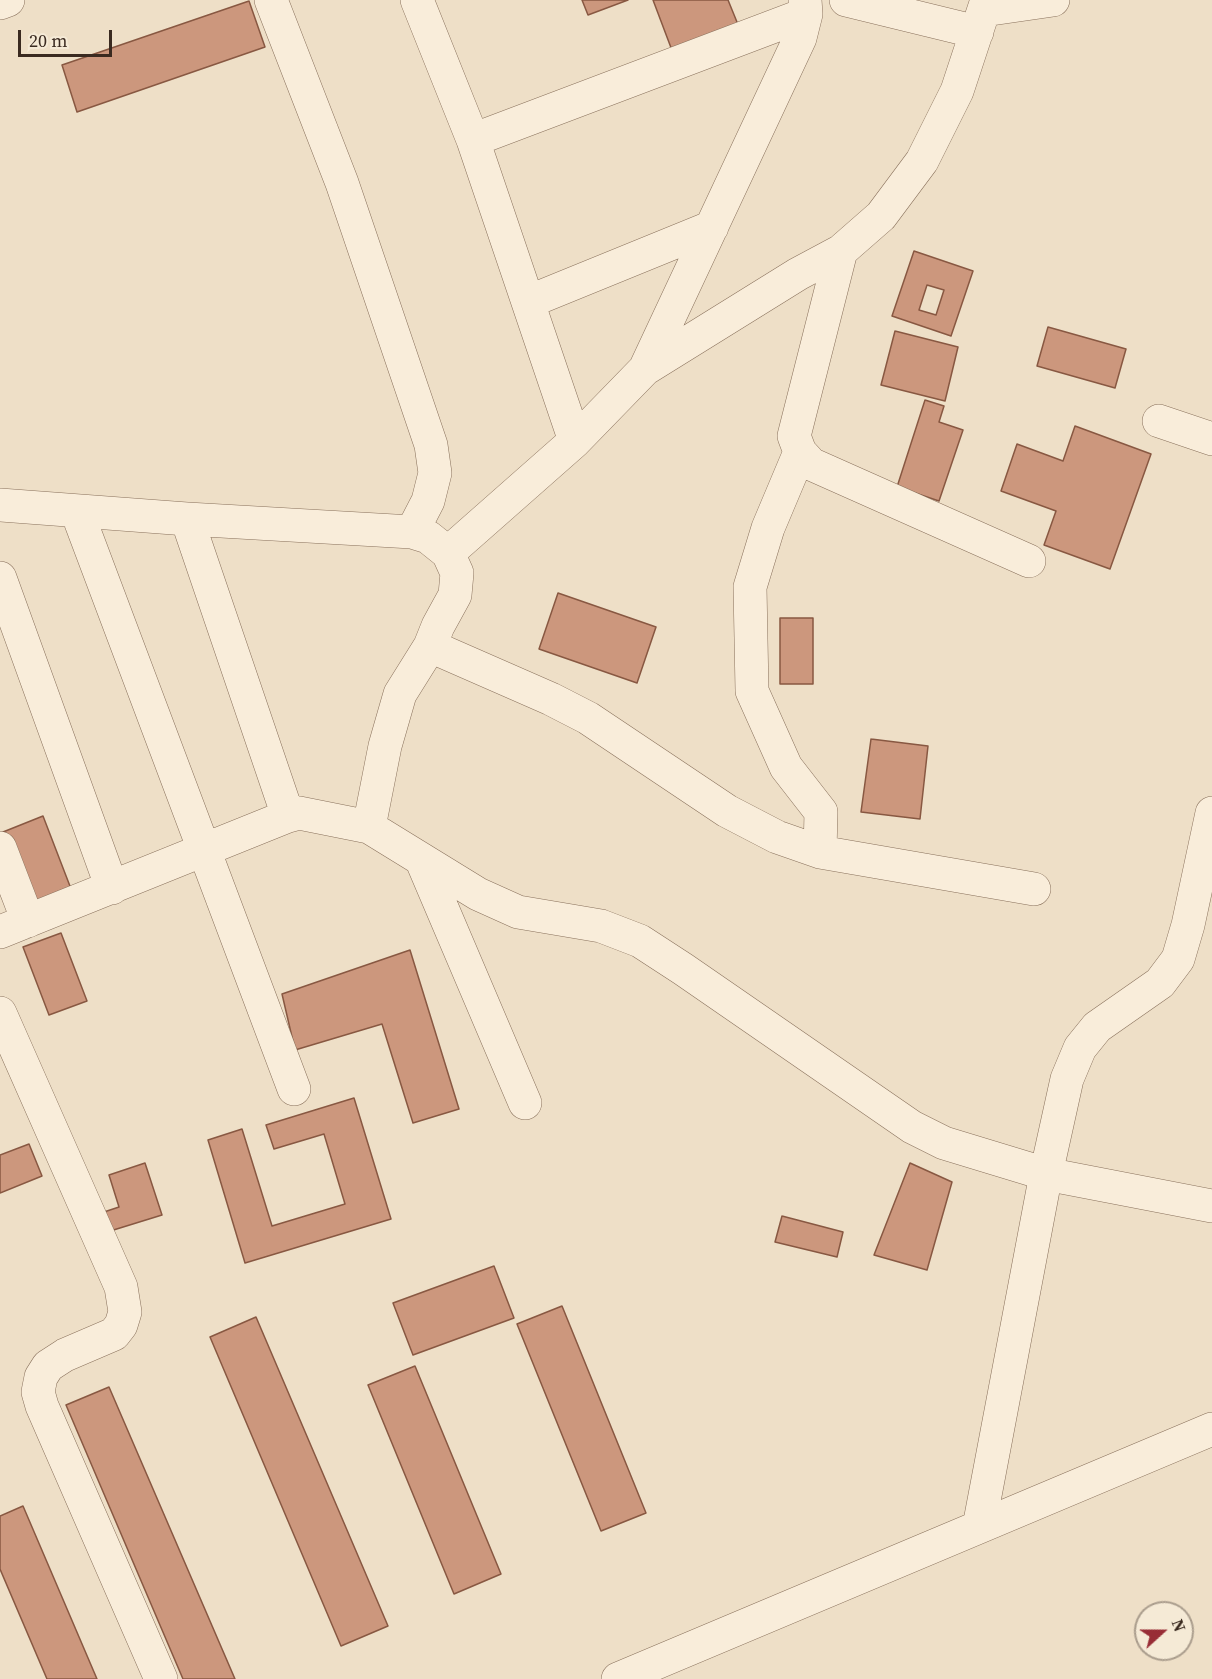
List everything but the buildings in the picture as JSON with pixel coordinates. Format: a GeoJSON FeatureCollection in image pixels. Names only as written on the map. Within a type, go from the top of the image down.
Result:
{"type":"FeatureCollection","features":[{"type":"Feature","properties":{"kind":"street"},"geometry":{"type":"LineString","coordinates":[[0,3],[8,0]]}},
{"type":"Feature","properties":{"kind":"street"},"geometry":{"type":"LineString","coordinates":[[270,0],[342,183],[431,445],[435,473],[428,501],[412,532]]}},
{"type":"Feature","properties":{"kind":"street"},"geometry":{"type":"LineString","coordinates":[[417,0],[473,140],[576,441]]}},
{"type":"Feature","properties":{"kind":"street"},"geometry":{"type":"LineString","coordinates":[[846,0],[983,14],[1053,0]]}},
{"type":"Feature","properties":{"kind":"street"},"geometry":{"type":"LineString","coordinates":[[473,140],[805,7]]}},
{"type":"Feature","properties":{"kind":"street"},"geometry":{"type":"LineString","coordinates":[[645,369],[795,48],[805,7]]}},
{"type":"Feature","properties":{"kind":"street"},"geometry":{"type":"LineString","coordinates":[[448,553],[576,441],[645,369],[798,274],[841,251],[881,216],[922,162],[957,91],[983,14]]}},
{"type":"Feature","properties":{"kind":"street"},"geometry":{"type":"LineString","coordinates":[[528,302],[712,227]]}},
{"type":"Feature","properties":{"kind":"street"},"geometry":{"type":"LineString","coordinates":[[841,251],[795,436],[800,452],[812,464],[1029,561]]}},
{"type":"Feature","properties":{"kind":"street"},"geometry":{"type":"LineString","coordinates":[[1159,421],[1212,439]]}},
{"type":"Feature","properties":{"kind":"street"},"geometry":{"type":"LineString","coordinates":[[800,452],[768,528],[750,587],[752,691],[786,766],[821,812],[820,852]]}},
{"type":"Feature","properties":{"kind":"street"},"geometry":{"type":"LineString","coordinates":[[0,505],[77,512],[412,532],[428,537],[448,553],[457,573],[455,595],[430,646],[400,694],[385,746],[369,827]]}},
{"type":"Feature","properties":{"kind":"street"},"geometry":{"type":"LineString","coordinates":[[77,512],[294,1089]]}},
{"type":"Feature","properties":{"kind":"street"},"geometry":{"type":"LineString","coordinates":[[187,519],[288,816]]}},
{"type":"Feature","properties":{"kind":"street"},"geometry":{"type":"LineString","coordinates":[[0,578],[112,888]]}},
{"type":"Feature","properties":{"kind":"street"},"geometry":{"type":"LineString","coordinates":[[430,646],[551,699],[588,718],[727,811],[777,837],[820,852],[1034,888]]}},
{"type":"Feature","properties":{"kind":"street"},"geometry":{"type":"LineString","coordinates":[[0,848],[14,926],[288,816],[300,813],[369,827],[478,894],[518,912],[601,926],[640,941],[912,1127],[944,1143],[1046,1174],[1212,1206]]}},
{"type":"Feature","properties":{"kind":"street"},"geometry":{"type":"LineString","coordinates":[[979,1527],[1046,1174],[1067,1079],[1080,1048],[1097,1027],[1160,983],[1178,959],[1188,925],[1212,813]]}},
{"type":"Feature","properties":{"kind":"street"},"geometry":{"type":"LineString","coordinates":[[422,861],[525,1103]]}},
{"type":"Feature","properties":{"kind":"street"},"geometry":{"type":"LineString","coordinates":[[0,1013],[121,1287],[125,1312],[122,1325],[114,1334],[48,1365],[41,1377],[38,1392],[42,1406],[161,1679]]}},
{"type":"Feature","properties":{"kind":"street"},"geometry":{"type":"LineString","coordinates":[[631,1677],[1212,1429]]}}]}
